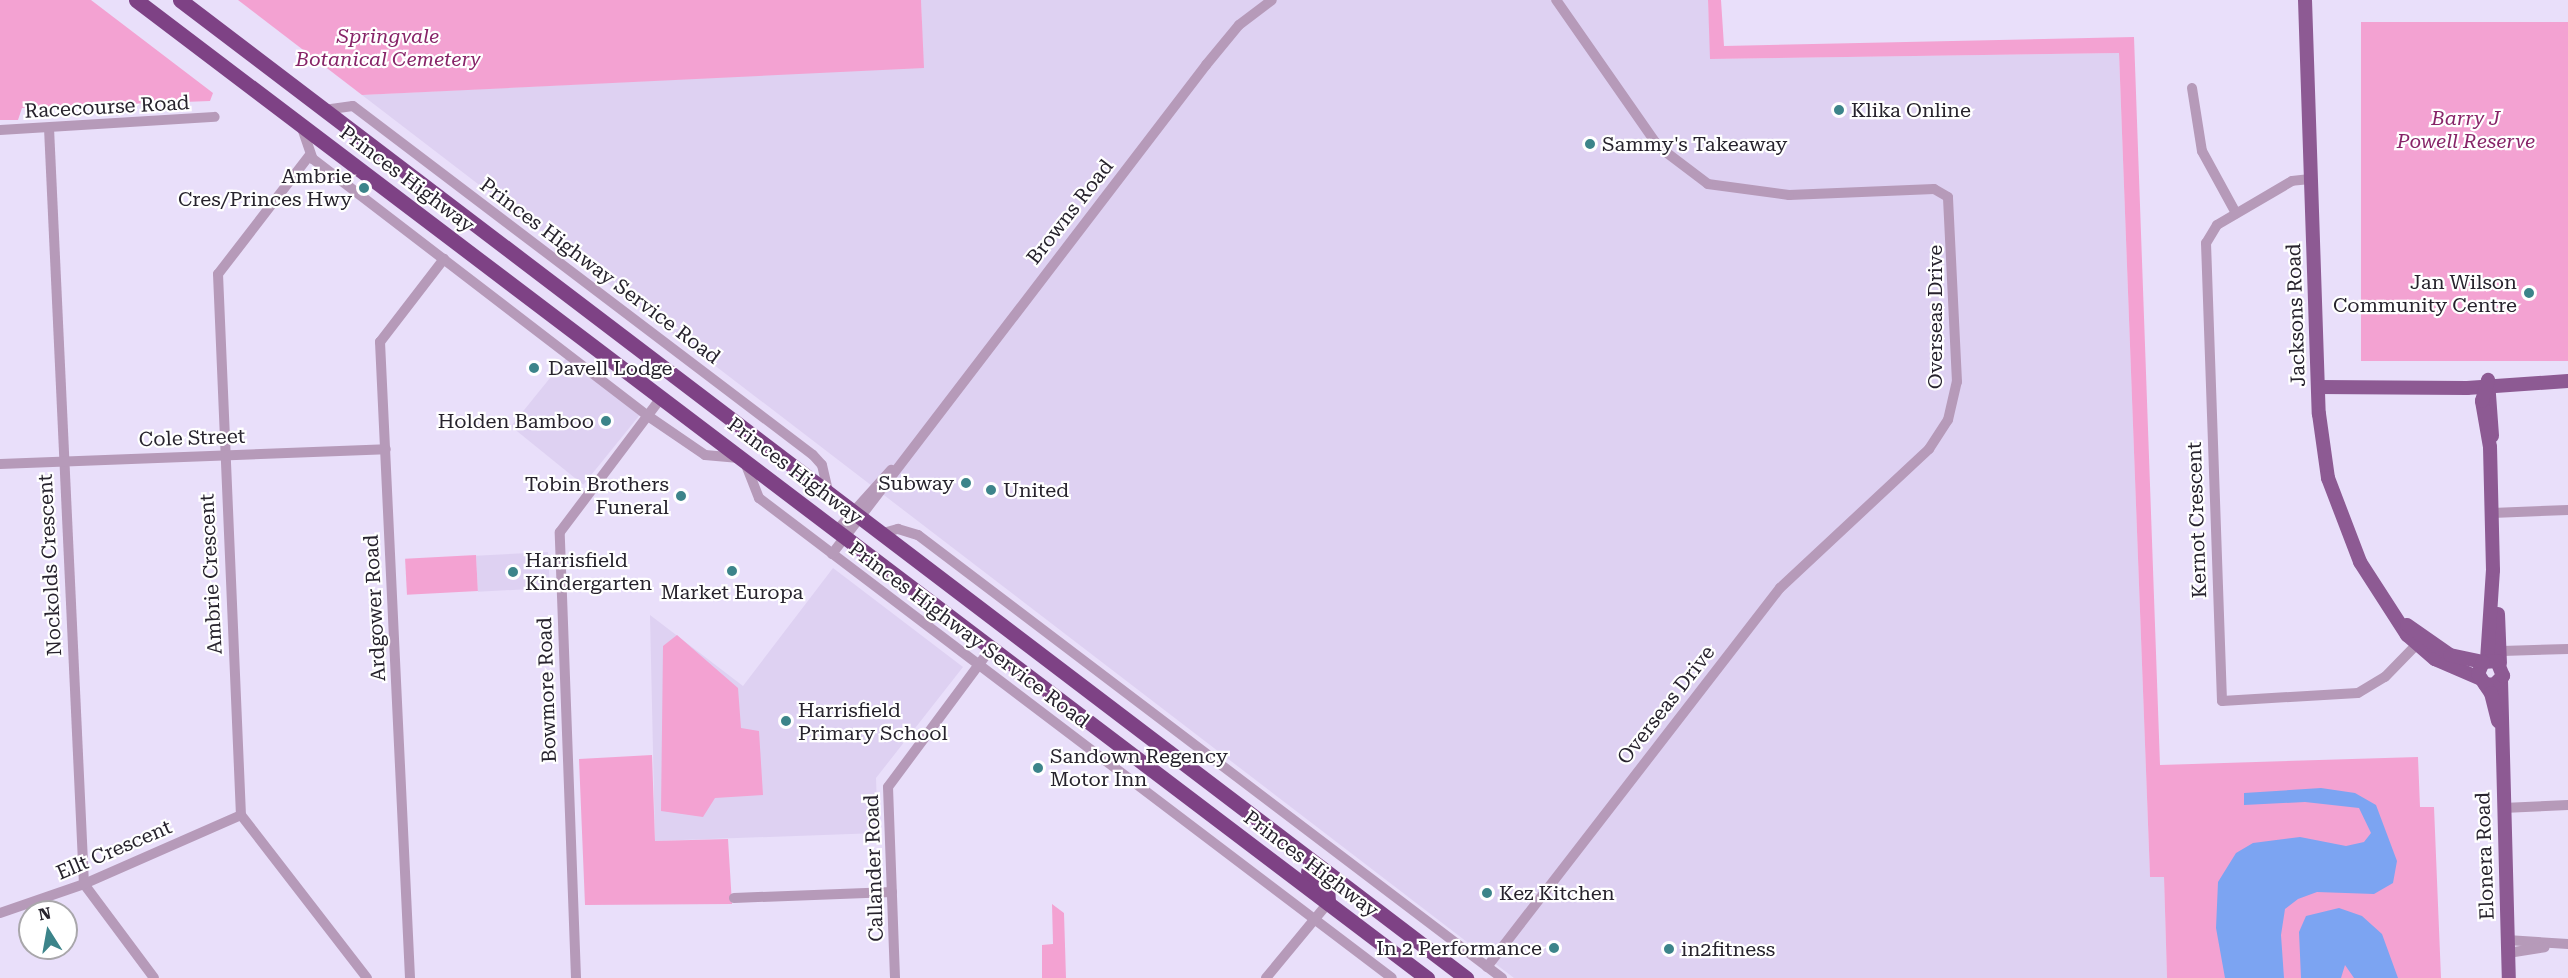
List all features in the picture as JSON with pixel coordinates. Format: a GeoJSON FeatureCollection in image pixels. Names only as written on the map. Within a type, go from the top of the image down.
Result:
{"type":"FeatureCollection","features":[{"type":"Feature","properties":{"kind":"highway","name":"Princes Highway"},"geometry":{"type":"LineString","coordinates":[[136,0],[1427,978]]}},
{"type":"Feature","properties":{"kind":"highway","name":"Princes Highway"},"geometry":{"type":"LineString","coordinates":[[180,0],[856,517],[1466,978]]}},
{"type":"Feature","properties":{"kind":"highway"},"geometry":{"type":"LineString","coordinates":[[661,398],[677,380]]}},
{"type":"Feature","properties":{"kind":"highway"},"geometry":{"type":"LineString","coordinates":[[688,417],[703,398]]}},
{"type":"Feature","properties":{"kind":"highway"},"geometry":{"type":"LineString","coordinates":[[1219,790],[1255,830],[1325,884],[1328,903]]}},
{"type":"Feature","properties":{"kind":"main road","name":"Jacksons Road"},"geometry":{"type":"LineString","coordinates":[[2304,0],[2318,391],[2336,505],[2360,562],[2391,612],[2435,659],[2482,681]]}},
{"type":"Feature","properties":{"kind":"main road"},"geometry":{"type":"LineString","coordinates":[[2318,391],[2562,381]]}},
{"type":"Feature","properties":{"kind":"main road"},"geometry":{"type":"LineString","coordinates":[[2488,385],[2493,659],[2482,681],[2501,680]]}},
{"type":"Feature","properties":{"kind":"main road","name":"Jacksons Road"},"geometry":{"type":"LineString","coordinates":[[2419,641],[2450,655],[2493,659]]}},
{"type":"Feature","properties":{"kind":"main road","name":"Elonera Road"},"geometry":{"type":"LineString","coordinates":[[2493,659],[2501,680],[2500,732],[2509,978]]}},
{"type":"Feature","properties":{"kind":"main road","name":"Elonera Road"},"geometry":{"type":"LineString","coordinates":[[2482,681],[2500,732]]}},
{"type":"Feature","properties":{"kind":"street","name":"Browns Road"},"geometry":{"type":"LineString","coordinates":[[832,554],[856,517],[1206,65],[1239,25],[1272,0]]}},
{"type":"Feature","properties":{"kind":"street","name":"Overseas Drive"},"geometry":{"type":"LineString","coordinates":[[1487,967],[1780,588],[1929,449],[1948,420],[1957,382],[1948,197],[1934,189],[1789,195],[1708,184],[1659,146],[1556,0]]}},
{"type":"Feature","properties":{"kind":"street"},"geometry":{"type":"LineString","coordinates":[[2192,88],[2202,151],[2236,213]]}},
{"type":"Feature","properties":{"kind":"street","name":"Princes Highway Service Road"},"geometry":{"type":"LineString","coordinates":[[324,110],[353,106],[813,455],[822,465],[829,496]]}},
{"type":"Feature","properties":{"kind":"street","name":"Racecourse Road"},"geometry":{"type":"LineString","coordinates":[[0,130],[215,117]]}},
{"type":"Feature","properties":{"kind":"street"},"geometry":{"type":"LineString","coordinates":[[301,124],[309,156],[648,416],[705,455],[743,459]]}},
{"type":"Feature","properties":{"kind":"street","name":"Nockolds Crescent"},"geometry":{"type":"LineString","coordinates":[[49,128],[84,884]]}},
{"type":"Feature","properties":{"kind":"street","name":"Ambrie Crescent"},"geometry":{"type":"LineString","coordinates":[[241,815],[223,455],[218,274],[309,156]]}},
{"type":"Feature","properties":{"kind":"street","name":"Kernot Crescent"},"geometry":{"type":"LineString","coordinates":[[2310,179],[2292,181],[2212,228],[2205,251],[2222,701],[2358,693],[2385,677],[2419,641]]}},
{"type":"Feature","properties":{"kind":"street","name":"Ardgower Road"},"geometry":{"type":"LineString","coordinates":[[410,978],[380,342],[444,259]]}},
{"type":"Feature","properties":{"kind":"street","name":"Bowmore Road"},"geometry":{"type":"LineString","coordinates":[[576,978],[560,532],[661,398]]}},
{"type":"Feature","properties":{"kind":"street","name":"Cole Street"},"geometry":{"type":"LineString","coordinates":[[0,464],[386,449]]}},
{"type":"Feature","properties":{"kind":"street","name":"Princes Highway Service Road"},"geometry":{"type":"LineString","coordinates":[[743,459],[759,498],[977,666],[1392,978]]}},
{"type":"Feature","properties":{"kind":"street"},"geometry":{"type":"LineString","coordinates":[[2492,513],[2568,510]]}},
{"type":"Feature","properties":{"kind":"street","name":"Princes Highway Service Road"},"geometry":{"type":"LineString","coordinates":[[880,534],[898,529],[918,535],[1502,978]]}},
{"type":"Feature","properties":{"kind":"street","name":"Callander Road"},"geometry":{"type":"LineString","coordinates":[[895,978],[889,783],[992,647]]}},
{"type":"Feature","properties":{"kind":"street"},"geometry":{"type":"LineString","coordinates":[[2493,659],[2568,649]]}},
{"type":"Feature","properties":{"kind":"street"},"geometry":{"type":"LineString","coordinates":[[2503,808],[2568,805]]}},
{"type":"Feature","properties":{"kind":"street"},"geometry":{"type":"LineString","coordinates":[[241,815],[368,978]]}},
{"type":"Feature","properties":{"kind":"street","name":"Ellt Crescent"},"geometry":{"type":"LineString","coordinates":[[0,913],[84,884],[241,815]]}},
{"type":"Feature","properties":{"kind":"street"},"geometry":{"type":"LineString","coordinates":[[84,884],[154,978]]}},
{"type":"Feature","properties":{"kind":"street"},"geometry":{"type":"LineString","coordinates":[[1309,888],[1312,917]]}},
{"type":"Feature","properties":{"kind":"street"},"geometry":{"type":"LineString","coordinates":[[734,898],[892,892]]}},
{"type":"Feature","properties":{"kind":"street"},"geometry":{"type":"LineString","coordinates":[[1266,978],[1312,917],[1328,903]]}},
{"type":"Feature","properties":{"kind":"street"},"geometry":{"type":"LineString","coordinates":[[2508,947],[2565,944]]}},
{"type":"Feature","properties":{"kind":"shaded area"},"geometry":{"type":"Polygon","coordinates":[[[921,0],[1708,0],[1711,59],[2119,53],[2150,877],[2164,877],[2167,978],[1514,978],[362,95],[923,67],[921,0]]]}},
{"type":"Feature","properties":{"kind":"shaded area"},"geometry":{"type":"Polygon","coordinates":[[[567,357],[639,416],[583,485],[511,426],[567,357]]]}},
{"type":"Feature","properties":{"kind":"shaded area","name":"Harrisfield Kindergarten"},"geometry":{"type":"Polygon","coordinates":[[[548,552],[550,588],[478,592],[476,556],[548,552]]]}},
{"type":"Feature","properties":{"kind":"shaded area","name":"Harrisfield Primary School"},"geometry":{"type":"Polygon","coordinates":[[[833,568],[963,667],[876,778],[878,833],[655,841],[650,615],[743,686],[833,568]]]}},
{"type":"Feature","properties":{"kind":"green space"},"geometry":{"type":"Polygon","coordinates":[[[0,0],[91,0],[213,93],[210,101],[22,108],[18,120],[0,120],[0,0]]]}},
{"type":"Feature","properties":{"kind":"green space","name":"Springvale Botanical Cemetery"},"geometry":{"type":"Polygon","coordinates":[[[238,0],[921,0],[924,68],[362,95],[238,0]]]}},
{"type":"Feature","properties":{"kind":"green space"},"geometry":{"type":"Polygon","coordinates":[[[1708,0],[1721,0],[1724,46],[2134,37],[2160,765],[2418,757],[2420,807],[2434,807],[2441,978],[2167,978],[2164,877],[2150,877],[2119,53],[1710,59],[1708,0]]]}},
{"type":"Feature","properties":{"kind":"green space","name":"Barry J Powell Reserve"},"geometry":{"type":"Polygon","coordinates":[[[2361,22],[2568,22],[2568,361],[2361,361],[2361,22]]]}},
{"type":"Feature","properties":{"kind":"green space"},"geometry":{"type":"Polygon","coordinates":[[[476,555],[478,591],[407,595],[405,559],[476,555]]]}},
{"type":"Feature","properties":{"kind":"green space"},"geometry":{"type":"Polygon","coordinates":[[[677,635],[738,688],[741,728],[759,731],[763,795],[715,798],[703,817],[661,811],[663,646],[677,635]]]}},
{"type":"Feature","properties":{"kind":"green space"},"geometry":{"type":"Polygon","coordinates":[[[652,755],[655,841],[728,839],[732,904],[585,905],[579,759],[652,755]]]}},
{"type":"Feature","properties":{"kind":"green space"},"geometry":{"type":"Polygon","coordinates":[[[1052,904],[1064,913],[1066,978],[1042,978],[1042,945],[1053,944],[1052,904]]]}},
{"type":"Feature","properties":{"kind":"water"},"geometry":{"type":"Polygon","coordinates":[[[2321,788],[2355,793],[2376,805],[2397,861],[2393,883],[2374,894],[2317,892],[2298,899],[2285,909],[2281,935],[2284,978],[2225,978],[2216,928],[2218,882],[2236,853],[2253,843],[2300,837],[2346,846],[2364,842],[2371,833],[2359,808],[2305,802],[2244,805],[2244,793],[2321,788]]]}},
{"type":"Feature","properties":{"kind":"water"},"geometry":{"type":"Polygon","coordinates":[[[2339,908],[2362,916],[2382,934],[2398,978],[2354,978],[2345,965],[2341,978],[2301,978],[2299,932],[2306,916],[2339,908]]]}},
{"type":"Feature","properties":{"kind":"place","name":"Klika Online"},"geometry":{"type":"Point","coordinates":[1839,110]}},
{"type":"Feature","properties":{"kind":"place","name":"Sammy's Takeaway"},"geometry":{"type":"Point","coordinates":[1590,144]}},
{"type":"Feature","properties":{"kind":"place","name":"Ambrie Cres/Princes Hwy"},"geometry":{"type":"Point","coordinates":[364,188]}},
{"type":"Feature","properties":{"kind":"place","name":"Jan Wilson Community Centre"},"geometry":{"type":"Point","coordinates":[2529,293]}},
{"type":"Feature","properties":{"kind":"place","name":"Davell Lodge"},"geometry":{"type":"Point","coordinates":[534,368]}},
{"type":"Feature","properties":{"kind":"place","name":"Holden Bamboo"},"geometry":{"type":"Point","coordinates":[606,421]}},
{"type":"Feature","properties":{"kind":"place","name":"Subway"},"geometry":{"type":"Point","coordinates":[966,483]}},
{"type":"Feature","properties":{"kind":"place","name":"United"},"geometry":{"type":"Point","coordinates":[991,490]}},
{"type":"Feature","properties":{"kind":"place","name":"Tobin Brothers Funeral"},"geometry":{"type":"Point","coordinates":[681,496]}},
{"type":"Feature","properties":{"kind":"place","name":"Market Europa"},"geometry":{"type":"Point","coordinates":[732,571]}},
{"type":"Feature","properties":{"kind":"place","name":"Harrisfield Kindergarten"},"geometry":{"type":"Point","coordinates":[513,572]}},
{"type":"Feature","properties":{"kind":"place","name":"Harrisfield Primary School"},"geometry":{"type":"Point","coordinates":[786,721]}},
{"type":"Feature","properties":{"kind":"place","name":"Sandown Regency Motor Inn"},"geometry":{"type":"Point","coordinates":[1038,768]}},
{"type":"Feature","properties":{"kind":"place","name":"Kez Kitchen"},"geometry":{"type":"Point","coordinates":[1487,893]}},
{"type":"Feature","properties":{"kind":"place","name":"In 2 Performance"},"geometry":{"type":"Point","coordinates":[1554,948]}},
{"type":"Feature","properties":{"kind":"place","name":"in2fitness"},"geometry":{"type":"Point","coordinates":[1669,949]}}]}
